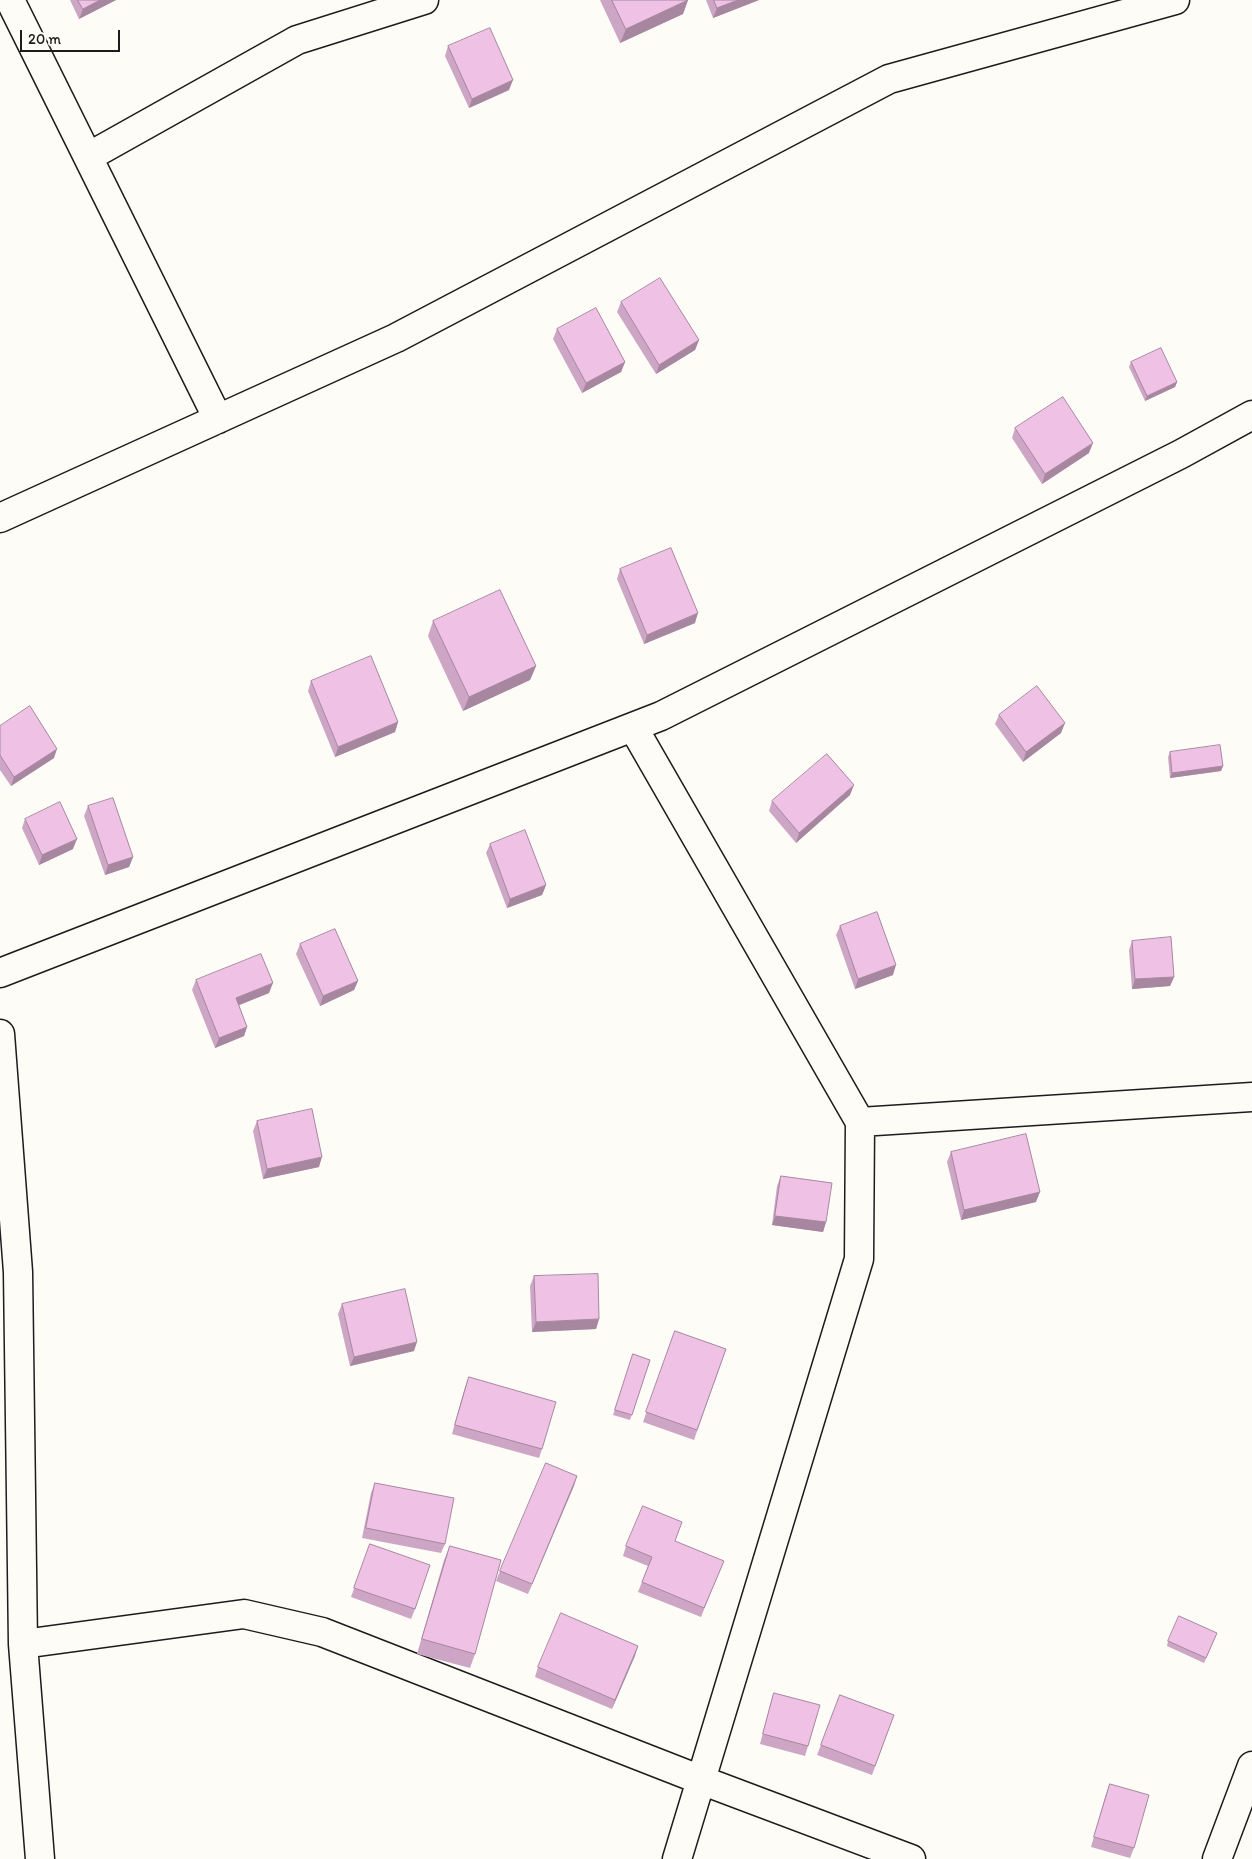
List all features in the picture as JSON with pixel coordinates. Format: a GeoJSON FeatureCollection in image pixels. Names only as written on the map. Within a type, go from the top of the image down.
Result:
{"type":"FeatureCollection","features":[{"type":"Feature","properties":{"kind":"street"},"geometry":{"type":"LineString","coordinates":[[10,0],[218,419]]}},
{"type":"Feature","properties":{"kind":"street"},"geometry":{"type":"LineString","coordinates":[[88,157],[297,40],[424,0]]}},
{"type":"Feature","properties":{"kind":"street"},"geometry":{"type":"LineString","coordinates":[[0,518],[396,338],[889,79],[1175,0]]}},
{"type":"Feature","properties":{"kind":"street"},"geometry":{"type":"LineString","coordinates":[[0,973],[634,727],[670,711],[1172,459],[1252,415]]}},
{"type":"Feature","properties":{"kind":"street"},"geometry":{"type":"LineString","coordinates":[[634,727],[860,1122],[859,1259],[677,1859]]}},
{"type":"Feature","properties":{"kind":"street"},"geometry":{"type":"LineString","coordinates":[[0,1034],[18,1272],[23,1644],[40,1859]]}},
{"type":"Feature","properties":{"kind":"street"},"geometry":{"type":"LineString","coordinates":[[860,1122],[1252,1097]]}},
{"type":"Feature","properties":{"kind":"street"},"geometry":{"type":"LineString","coordinates":[[23,1644],[244,1614],[322,1632],[701,1780],[910,1859]]}},
{"type":"Feature","properties":{"kind":"street"},"geometry":{"type":"LineString","coordinates":[[1217,1859],[1252,1766]]}},
{"type":"Feature","properties":{"kind":"building"},"geometry":{"type":"Polygon","coordinates":[[[78,0],[100,0],[83,9],[78,0]]]}},
{"type":"Feature","properties":{"kind":"building"},"geometry":{"type":"Polygon","coordinates":[[[612,0],[688,0],[626,29],[612,0]]]}},
{"type":"Feature","properties":{"kind":"building"},"geometry":{"type":"Polygon","coordinates":[[[714,0],[738,0],[717,8],[714,0]]]}},
{"type":"Feature","properties":{"kind":"building"},"geometry":{"type":"Polygon","coordinates":[[[490,28],[513,80],[472,99],[448,46],[490,28]]]}},
{"type":"Feature","properties":{"kind":"building"},"geometry":{"type":"Polygon","coordinates":[[[660,278],[699,340],[659,365],[621,302],[660,278]]]}},
{"type":"Feature","properties":{"kind":"building"},"geometry":{"type":"Polygon","coordinates":[[[596,308],[625,362],[586,383],[557,329],[596,308]]]}},
{"type":"Feature","properties":{"kind":"building"},"geometry":{"type":"Polygon","coordinates":[[[1161,348],[1177,382],[1147,396],[1131,362],[1161,348]]]}},
{"type":"Feature","properties":{"kind":"building"},"geometry":{"type":"Polygon","coordinates":[[[1063,397],[1093,443],[1045,474],[1015,428],[1063,397]]]}},
{"type":"Feature","properties":{"kind":"building"},"geometry":{"type":"Polygon","coordinates":[[[671,548],[698,613],[647,635],[620,569],[671,548]]]}},
{"type":"Feature","properties":{"kind":"building"},"geometry":{"type":"Polygon","coordinates":[[[500,590],[536,666],[469,697],[433,621],[500,590]]]}},
{"type":"Feature","properties":{"kind":"building"},"geometry":{"type":"Polygon","coordinates":[[[371,656],[398,722],[338,747],[311,681],[371,656]]]}},
{"type":"Feature","properties":{"kind":"building"},"geometry":{"type":"Polygon","coordinates":[[[1037,686],[1065,723],[1026,752],[999,715],[1037,686]]]}},
{"type":"Feature","properties":{"kind":"building"},"geometry":{"type":"Polygon","coordinates":[[[30,706],[57,749],[14,777],[0,755],[0,726],[30,706]]]}},
{"type":"Feature","properties":{"kind":"building"},"geometry":{"type":"Polygon","coordinates":[[[1220,745],[1223,766],[1172,773],[1170,752],[1220,745]]]}},
{"type":"Feature","properties":{"kind":"building"},"geometry":{"type":"Polygon","coordinates":[[[827,754],[854,785],[799,833],[772,801],[827,754]]]}},
{"type":"Feature","properties":{"kind":"building"},"geometry":{"type":"Polygon","coordinates":[[[113,798],[133,857],[108,865],[88,806],[113,798]]]}},
{"type":"Feature","properties":{"kind":"building"},"geometry":{"type":"Polygon","coordinates":[[[60,802],[77,839],[42,855],[25,819],[60,802]]]}},
{"type":"Feature","properties":{"kind":"building"},"geometry":{"type":"Polygon","coordinates":[[[525,830],[546,885],[510,899],[490,844],[525,830]]]}},
{"type":"Feature","properties":{"kind":"building"},"geometry":{"type":"Polygon","coordinates":[[[877,912],[896,965],[858,979],[840,926],[877,912]]]}},
{"type":"Feature","properties":{"kind":"building"},"geometry":{"type":"Polygon","coordinates":[[[335,929],[358,981],[323,996],[300,944],[335,929]]]}},
{"type":"Feature","properties":{"kind":"building"},"geometry":{"type":"Polygon","coordinates":[[[1171,937],[1174,977],[1135,979],[1132,941],[1171,937]]]}},
{"type":"Feature","properties":{"kind":"building"},"geometry":{"type":"Polygon","coordinates":[[[261,954],[273,983],[236,998],[247,1027],[219,1038],[196,980],[261,954]]]}},
{"type":"Feature","properties":{"kind":"building"},"geometry":{"type":"Polygon","coordinates":[[[312,1109],[322,1157],[267,1169],[257,1121],[312,1109]]]}},
{"type":"Feature","properties":{"kind":"building"},"geometry":{"type":"Polygon","coordinates":[[[1026,1134],[1040,1192],[964,1210],[951,1152],[1026,1134]]]}},
{"type":"Feature","properties":{"kind":"building"},"geometry":{"type":"Polygon","coordinates":[[[781,1176],[832,1183],[826,1222],[775,1216],[781,1176]]]}},
{"type":"Feature","properties":{"kind":"building"},"geometry":{"type":"Polygon","coordinates":[[[598,1274],[599,1319],[536,1322],[534,1276],[598,1274]]]}},
{"type":"Feature","properties":{"kind":"building"},"geometry":{"type":"Polygon","coordinates":[[[405,1289],[417,1342],[354,1357],[342,1304],[405,1289]]]}},
{"type":"Feature","properties":{"kind":"building"},"geometry":{"type":"Polygon","coordinates":[[[675,1331],[726,1349],[697,1430],[646,1412],[675,1331]]]}},
{"type":"Feature","properties":{"kind":"building"},"geometry":{"type":"Polygon","coordinates":[[[633,1354],[650,1360],[632,1415],[615,1410],[633,1354]]]}},
{"type":"Feature","properties":{"kind":"building"},"geometry":{"type":"Polygon","coordinates":[[[469,1377],[556,1402],[542,1449],[455,1425],[469,1377]]]}},
{"type":"Feature","properties":{"kind":"building"},"geometry":{"type":"Polygon","coordinates":[[[546,1463],[577,1476],[532,1584],[500,1571],[546,1463]]]}},
{"type":"Feature","properties":{"kind":"building"},"geometry":{"type":"Polygon","coordinates":[[[375,1483],[454,1498],[445,1544],[366,1528],[375,1483]]]}},
{"type":"Feature","properties":{"kind":"building"},"geometry":{"type":"Polygon","coordinates":[[[643,1506],[682,1522],[675,1541],[724,1561],[704,1608],[642,1582],[652,1557],[626,1546],[643,1506]]]}},
{"type":"Feature","properties":{"kind":"building"},"geometry":{"type":"Polygon","coordinates":[[[370,1544],[430,1565],[415,1609],[354,1588],[370,1544]]]}},
{"type":"Feature","properties":{"kind":"building"},"geometry":{"type":"Polygon","coordinates":[[[450,1546],[501,1560],[475,1654],[422,1639],[450,1546]]]}},
{"type":"Feature","properties":{"kind":"building"},"geometry":{"type":"Polygon","coordinates":[[[561,1613],[638,1646],[615,1700],[538,1667],[561,1613]]]}},
{"type":"Feature","properties":{"kind":"building"},"geometry":{"type":"Polygon","coordinates":[[[1179,1616],[1217,1633],[1206,1658],[1168,1641],[1179,1616]]]}},
{"type":"Feature","properties":{"kind":"building"},"geometry":{"type":"Polygon","coordinates":[[[774,1693],[820,1705],[808,1746],[763,1734],[774,1693]]]}},
{"type":"Feature","properties":{"kind":"building"},"geometry":{"type":"Polygon","coordinates":[[[840,1695],[894,1715],[875,1766],[821,1745],[840,1695]]]}},
{"type":"Feature","properties":{"kind":"building"},"geometry":{"type":"Polygon","coordinates":[[[1110,1784],[1149,1795],[1134,1848],[1094,1837],[1110,1784]]]}}]}
